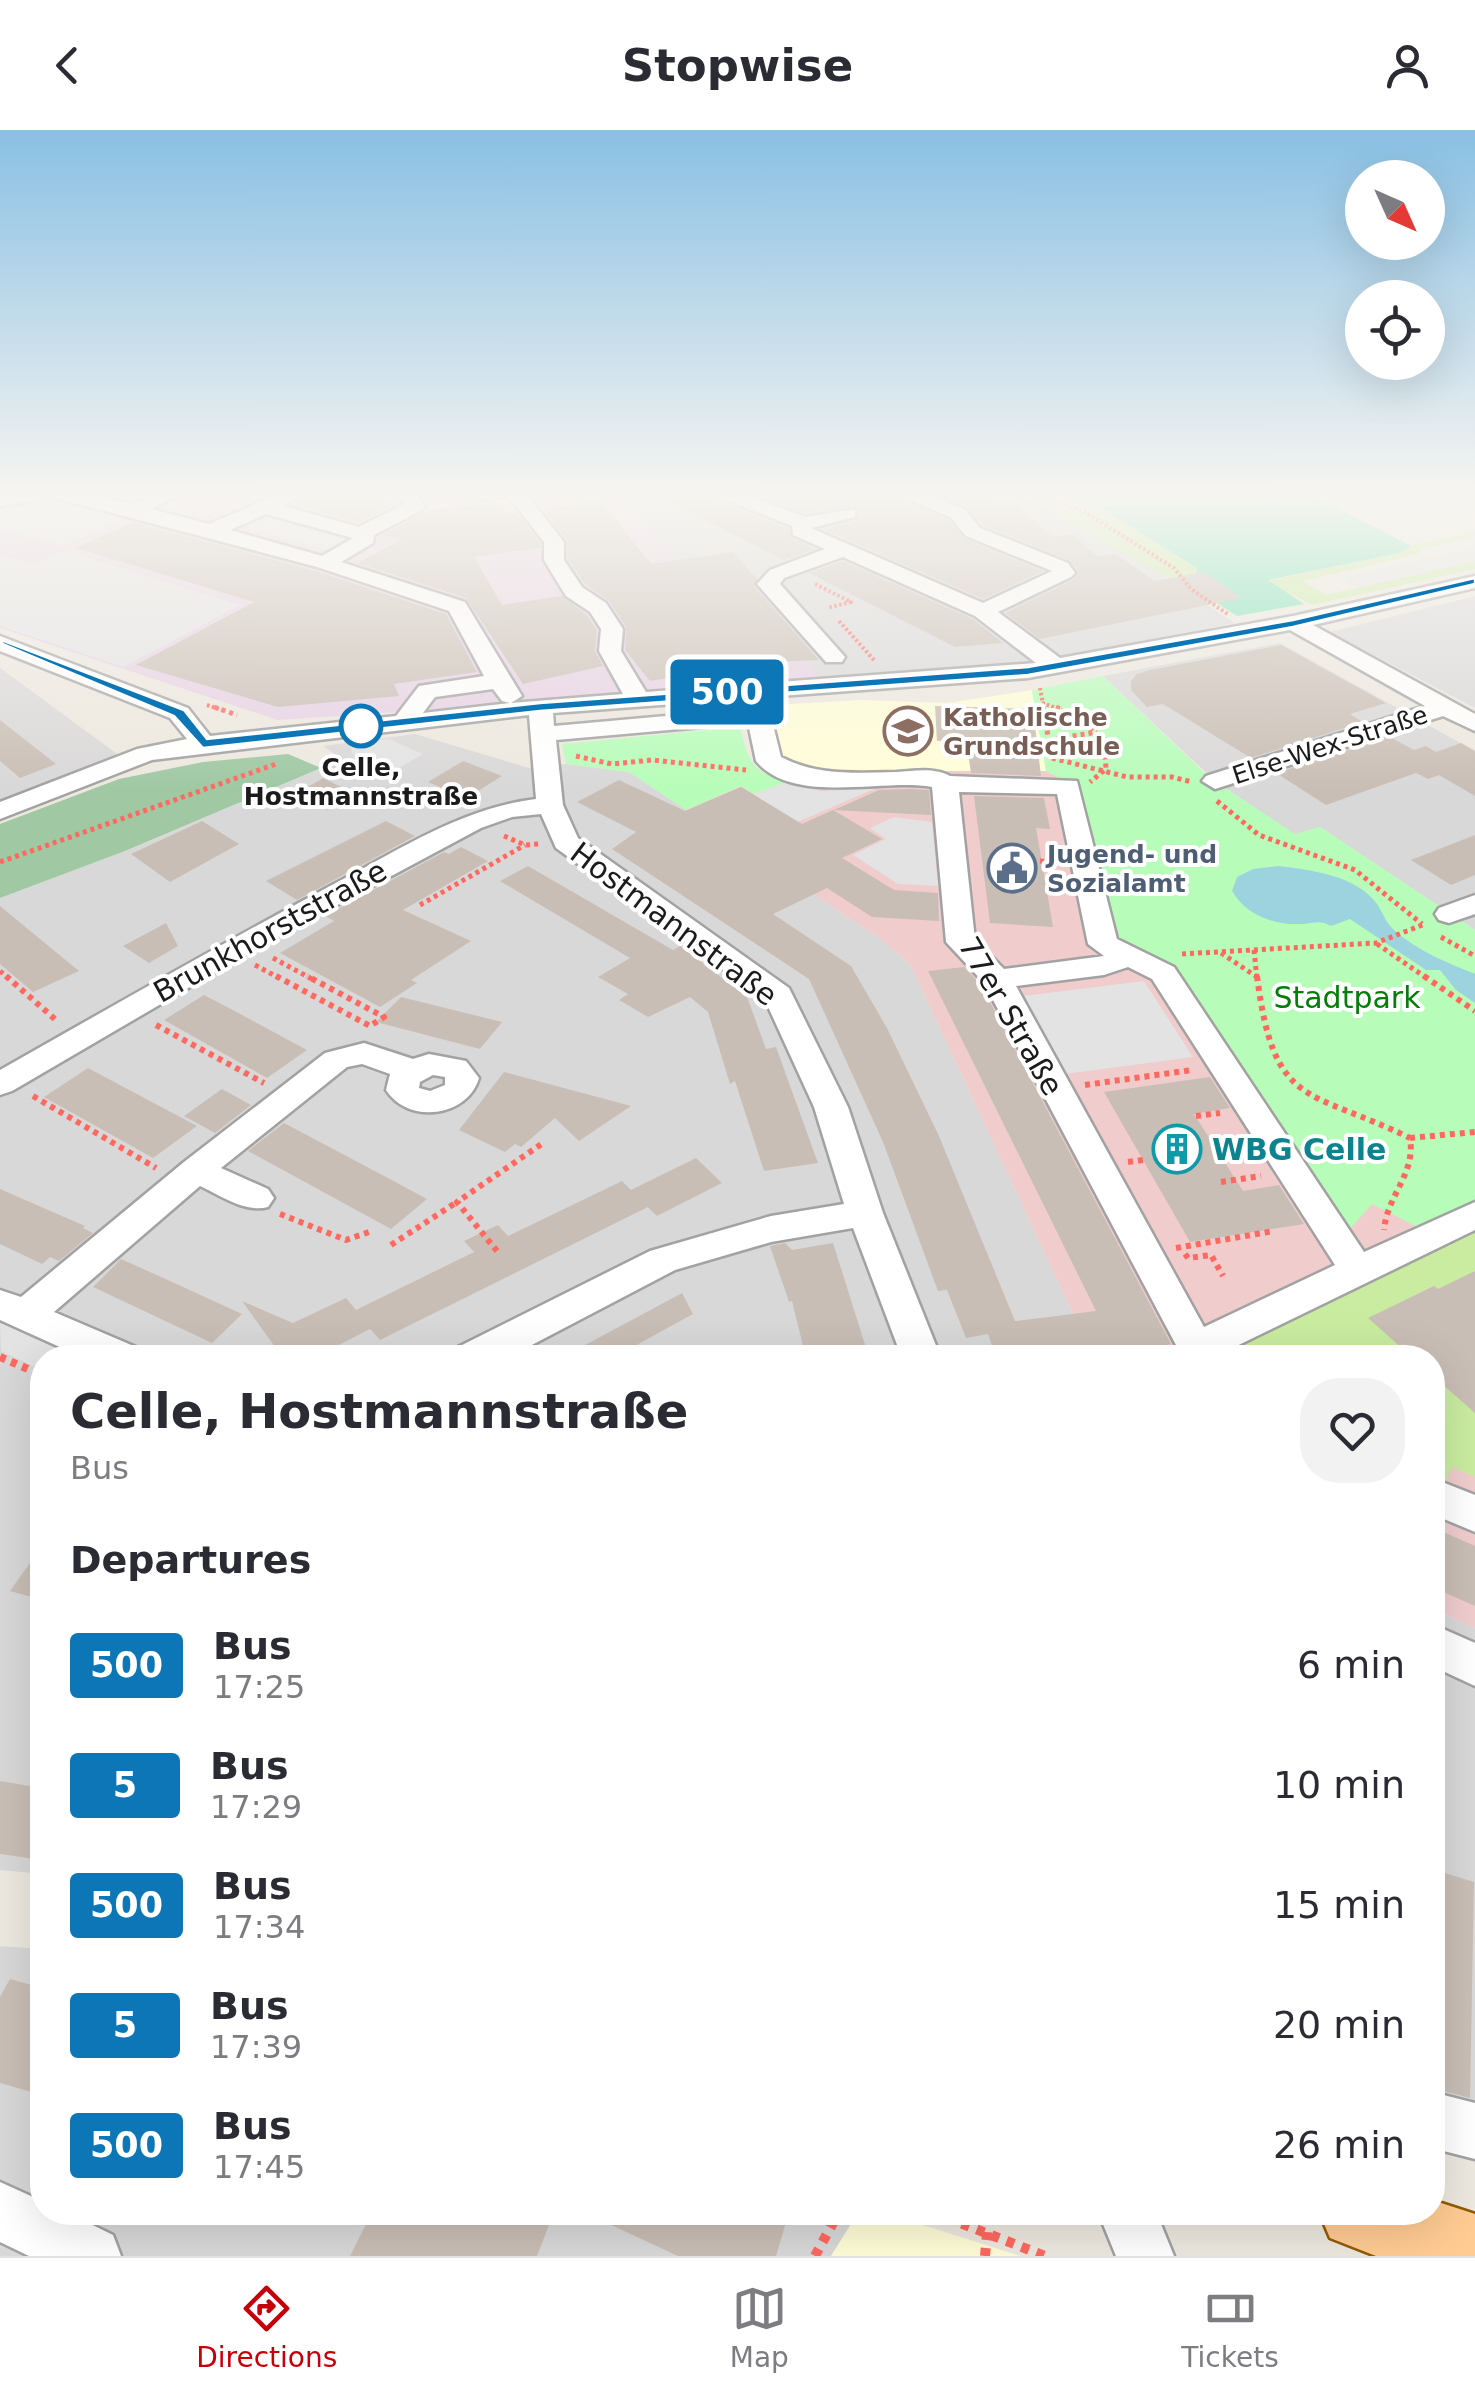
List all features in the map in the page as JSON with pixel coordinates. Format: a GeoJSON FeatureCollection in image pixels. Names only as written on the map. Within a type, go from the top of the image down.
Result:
{"type":"FeatureCollection","features":[{"type":"Feature","properties":{"kind":"main road"},"geometry":{"type":"LineString","coordinates":[[1395,2225],[1475,2252]]}},
{"type":"Feature","properties":{"kind":"street"},"geometry":{"type":"LineString","coordinates":[[417,593],[457,606],[499,681],[530,708]]}},
{"type":"Feature","properties":{"kind":"street"},"geometry":{"type":"LineString","coordinates":[[577,593],[598,608],[612,629],[610,651],[638,698]]}},
{"type":"Feature","properties":{"kind":"street"},"geometry":{"type":"LineString","coordinates":[[776,593],[834,657]]}},
{"type":"Feature","properties":{"kind":"street"},"geometry":{"type":"LineString","coordinates":[[944,593],[983,610],[1047,676]]}},
{"type":"Feature","properties":{"kind":"street"},"geometry":{"type":"LineString","coordinates":[[983,610],[1020,593]]}},
{"type":"Feature","properties":{"kind":"street"},"geometry":{"type":"LineString","coordinates":[[545,744],[755,703],[977,677],[1047,676],[1425,593]]}},
{"type":"Feature","properties":{"kind":"street"},"geometry":{"type":"LineString","coordinates":[[1293,623],[1475,724]]}},
{"type":"Feature","properties":{"kind":"street"},"geometry":{"type":"LineString","coordinates":[[0,644],[179,713],[203,744]]}},
{"type":"Feature","properties":{"kind":"street"},"geometry":{"type":"LineString","coordinates":[[404,721],[427,692],[499,681]]}},
{"type":"Feature","properties":{"kind":"street"},"geometry":{"type":"LineString","coordinates":[[0,783],[11,806],[146,754],[203,744],[638,698],[755,703]]}},
{"type":"Feature","properties":{"kind":"street"},"geometry":{"type":"LineString","coordinates":[[755,703],[769,760],[783,770],[833,781],[934,778],[945,784],[1059,777],[1103,944],[1163,973],[1357,1270]]}},
{"type":"Feature","properties":{"kind":"street","name":"Hostmannstraße"},"geometry":{"type":"LineString","coordinates":[[530,708],[545,744],[550,805],[566,842],[778,995],[832,1107],[865,1213],[917,1345]]}},
{"type":"Feature","properties":{"kind":"street","name":"Else-Wex-Straße"},"geometry":{"type":"LineString","coordinates":[[1209,788],[1444,708]]}},
{"type":"Feature","properties":{"kind":"street","name":"77er Straße"},"geometry":{"type":"LineString","coordinates":[[945,784],[961,942],[997,979],[1191,1345]]}},
{"type":"Feature","properties":{"kind":"street","name":"Brunkhorststraße"},"geometry":{"type":"LineString","coordinates":[[3,1082],[126,1010],[249,954],[280,911],[472,822],[508,810],[550,805]]}},
{"type":"Feature","properties":{"kind":"street"},"geometry":{"type":"LineString","coordinates":[[997,979],[1104,966],[1128,957]]}},
{"type":"Feature","properties":{"kind":"street"},"geometry":{"type":"LineString","coordinates":[[92,1345],[12,1310],[336,1060],[364,1054],[412,1070]]}},
{"type":"Feature","properties":{"kind":"street"},"geometry":{"type":"LineString","coordinates":[[196,1170],[256,1198]]}},
{"type":"Feature","properties":{"kind":"street"},"geometry":{"type":"LineString","coordinates":[[497,1345],[664,1260],[771,1228],[865,1213]]}},
{"type":"Feature","properties":{"kind":"street"},"geometry":{"type":"LineString","coordinates":[[1209,1345],[1475,1215]]}},
{"type":"Feature","properties":{"kind":"street"},"geometry":{"type":"LineString","coordinates":[[1445,1501],[1475,1514]]}},
{"type":"Feature","properties":{"kind":"street"},"geometry":{"type":"LineString","coordinates":[[1445,1651],[1475,1666]]}},
{"type":"Feature","properties":{"kind":"street"},"geometry":{"type":"LineString","coordinates":[[1445,2123],[1475,2131]]}},
{"type":"Feature","properties":{"kind":"street"},"geometry":{"type":"LineString","coordinates":[[0,2212],[92,2256]]}},
{"type":"Feature","properties":{"kind":"street"},"geometry":{"type":"LineString","coordinates":[[1133,2225],[1146,2256]]}},
{"type":"Feature","properties":{"kind":"path"},"geometry":{"type":"LineString","coordinates":[[828,608],[851,602],[834,593]]}},
{"type":"Feature","properties":{"kind":"path"},"geometry":{"type":"LineString","coordinates":[[1197,593],[1231,618],[1247,620],[1260,629]]}},
{"type":"Feature","properties":{"kind":"path"},"geometry":{"type":"LineString","coordinates":[[819,599],[874,660]]}},
{"type":"Feature","properties":{"kind":"path"},"geometry":{"type":"LineString","coordinates":[[1047,676],[1042,702],[1059,777]]}},
{"type":"Feature","properties":{"kind":"path"},"geometry":{"type":"LineString","coordinates":[[1042,702],[1082,719],[1098,732],[1107,756],[1106,769],[1083,786],[1059,777]]}},
{"type":"Feature","properties":{"kind":"path"},"geometry":{"type":"LineString","coordinates":[[1049,740],[1098,732]]}},
{"type":"Feature","properties":{"kind":"path"},"geometry":{"type":"LineString","coordinates":[[545,744],[612,764],[652,760],[783,770]]}},
{"type":"Feature","properties":{"kind":"path"},"geometry":{"type":"LineString","coordinates":[[0,862],[281,762]]}},
{"type":"Feature","properties":{"kind":"path"},"geometry":{"type":"LineString","coordinates":[[1059,777],[1106,769],[1140,779],[1165,775],[1186,778],[1209,788],[1260,835],[1355,870],[1423,925],[1475,956]]}},
{"type":"Feature","properties":{"kind":"path"},"geometry":{"type":"LineString","coordinates":[[472,822],[525,845]]}},
{"type":"Feature","properties":{"kind":"path"},"geometry":{"type":"LineString","coordinates":[[420,905],[525,845],[566,842]]}},
{"type":"Feature","properties":{"kind":"path"},"geometry":{"type":"LineString","coordinates":[[1128,957],[1378,943],[1412,929]]}},
{"type":"Feature","properties":{"kind":"path"},"geometry":{"type":"LineString","coordinates":[[1378,943],[1475,1011]]}},
{"type":"Feature","properties":{"kind":"path"},"geometry":{"type":"LineString","coordinates":[[1254,950],[1274,1056],[1291,1084],[1318,1102],[1376,1120],[1410,1138],[1475,1132]]}},
{"type":"Feature","properties":{"kind":"path"},"geometry":{"type":"LineString","coordinates":[[1219,952],[1258,977]]}},
{"type":"Feature","properties":{"kind":"path"},"geometry":{"type":"LineString","coordinates":[[249,954],[384,1016],[370,1026],[249,954]]}},
{"type":"Feature","properties":{"kind":"path"},"geometry":{"type":"LineString","coordinates":[[0,971],[76,1038]]}},
{"type":"Feature","properties":{"kind":"path"},"geometry":{"type":"LineString","coordinates":[[126,1010],[265,1084]]}},
{"type":"Feature","properties":{"kind":"path"},"geometry":{"type":"LineString","coordinates":[[1054,1089],[1224,1066]]}},
{"type":"Feature","properties":{"kind":"path"},"geometry":{"type":"LineString","coordinates":[[3,1082],[146,1163]]}},
{"type":"Feature","properties":{"kind":"path"},"geometry":{"type":"LineString","coordinates":[[1400,1250],[1384,1229],[1384,1209],[1416,1157],[1410,1138]]}},
{"type":"Feature","properties":{"kind":"path"},"geometry":{"type":"LineString","coordinates":[[391,1244],[543,1143]]}},
{"type":"Feature","properties":{"kind":"path"},"geometry":{"type":"LineString","coordinates":[[1132,1162],[1142,1178]]}},
{"type":"Feature","properties":{"kind":"path"},"geometry":{"type":"LineString","coordinates":[[256,1198],[256,1204],[346,1240],[372,1230]]}},
{"type":"Feature","properties":{"kind":"path"},"geometry":{"type":"LineString","coordinates":[[456,1202],[497,1251]]}},
{"type":"Feature","properties":{"kind":"path"},"geometry":{"type":"LineString","coordinates":[[1172,1230],[1188,1258],[1211,1255],[1223,1276]]}},
{"type":"Feature","properties":{"kind":"path"},"geometry":{"type":"LineString","coordinates":[[1145,1253],[1274,1232]]}},
{"type":"Feature","properties":{"kind":"path"},"geometry":{"type":"LineString","coordinates":[[0,1357],[30,1370]]}},
{"type":"Feature","properties":{"kind":"path"},"geometry":{"type":"LineString","coordinates":[[816,2256],[833,2225]]}},
{"type":"Feature","properties":{"kind":"path"},"geometry":{"type":"LineString","coordinates":[[964,2225],[1045,2256]]}},
{"type":"Feature","properties":{"kind":"path"},"geometry":{"type":"LineString","coordinates":[[984,2256],[988,2225]]}},
{"type":"Feature","properties":{"kind":"shaded area"},"geometry":{"type":"Polygon","coordinates":[[[0,593],[748,593],[825,684],[278,720],[0,628],[0,593]]]}},
{"type":"Feature","properties":{"kind":"shaded area"},"geometry":{"type":"Polygon","coordinates":[[[0,593],[202,593],[240,605],[124,667],[0,626],[0,593]]]}},
{"type":"Feature","properties":{"kind":"shaded area"},"geometry":{"type":"Polygon","coordinates":[[[748,593],[1189,593],[1235,623],[969,673],[825,684],[748,593]]]}},
{"type":"Feature","properties":{"kind":"shaded area"},"geometry":{"type":"Polygon","coordinates":[[[1475,596],[1475,708],[1330,632],[1475,596]]]}},
{"type":"Feature","properties":{"kind":"shaded area"},"geometry":{"type":"Polygon","coordinates":[[[1280,643],[1475,751],[1475,930],[1320,827],[1295,835],[1215,781],[1103,676],[1280,643]]]}},
{"type":"Feature","properties":{"kind":"shaded area"},"geometry":{"type":"Polygon","coordinates":[[[0,668],[120,756],[0,802],[0,668]]]}},
{"type":"Feature","properties":{"kind":"shaded area","name":"Katholische Grundschule"},"geometry":{"type":"Polygon","coordinates":[[[1032,690],[1046,771],[817,771],[781,756],[772,705],[862,700],[947,703],[1032,690]]]}},
{"type":"Feature","properties":{"kind":"shaded area"},"geometry":{"type":"Polygon","coordinates":[[[415,734],[529,768],[566,764],[629,772],[878,937],[910,964],[1087,1345],[30,1345],[30,1873],[0,1870],[0,898],[125,851],[342,759],[323,746],[415,734]]]}},
{"type":"Feature","properties":{"kind":"shaded area"},"geometry":{"type":"Polygon","coordinates":[[[389,739],[423,754],[394,771],[353,755],[350,744],[389,739]]]}},
{"type":"Feature","properties":{"kind":"shaded area"},"geometry":{"type":"Polygon","coordinates":[[[817,771],[1046,771],[1081,788],[1113,939],[1174,968],[1349,1229],[1372,1204],[1475,1205],[1475,1628],[1445,1614],[1445,1345],[1087,1345],[910,964],[878,937],[686,810],[741,786],[754,794],[817,771]]]}},
{"type":"Feature","properties":{"kind":"shaded area"},"geometry":{"type":"Polygon","coordinates":[[[787,782],[822,791],[876,788],[756,840],[762,800],[754,794],[787,782]]]}},
{"type":"Feature","properties":{"kind":"shaded area"},"geometry":{"type":"Polygon","coordinates":[[[894,817],[932,822],[938,886],[898,884],[853,855],[886,839],[870,828],[894,817]]]}},
{"type":"Feature","properties":{"kind":"shaded area"},"geometry":{"type":"Polygon","coordinates":[[[1144,981],[1193,1057],[1065,1074],[1023,996],[1144,981]]]}},
{"type":"Feature","properties":{"kind":"shaded area"},"geometry":{"type":"Polygon","coordinates":[[[0,1318],[59,1345],[30,1345],[30,1364],[1,1351],[0,1318]]]}},
{"type":"Feature","properties":{"kind":"shaded area"},"geometry":{"type":"Polygon","coordinates":[[[1445,1615],[1475,1628],[1475,2121],[1445,2112],[1445,1615]]]}},
{"type":"Feature","properties":{"kind":"shaded area"},"geometry":{"type":"Polygon","coordinates":[[[0,1946],[30,1948],[30,2225],[850,2225],[831,2256],[0,2256],[0,1946]]]}},
{"type":"Feature","properties":{"kind":"shaded area"},"geometry":{"type":"Polygon","coordinates":[[[850,2225],[923,2225],[1020,2256],[831,2256],[850,2225]]]}},
{"type":"Feature","properties":{"kind":"green space"},"geometry":{"type":"Polygon","coordinates":[[[1202,593],[1288,593],[1304,604],[1237,616],[1202,593]]]}},
{"type":"Feature","properties":{"kind":"green space"},"geometry":{"type":"Polygon","coordinates":[[[1289,593],[1365,593],[1312,605],[1289,593]]]}},
{"type":"Feature","properties":{"kind":"green space","name":"Stadtpark"},"geometry":{"type":"Polygon","coordinates":[[[1103,676],[1211,779],[1295,834],[1320,827],[1475,930],[1475,1205],[1423,1230],[1372,1204],[1349,1230],[1174,968],[1113,939],[1081,789],[1046,771],[1032,690],[1103,676]]]}},
{"type":"Feature","properties":{"kind":"green space"},"geometry":{"type":"Polygon","coordinates":[[[740,727],[753,764],[765,774],[787,782],[754,794],[741,786],[686,810],[629,772],[566,764],[562,744],[740,727]]]}},
{"type":"Feature","properties":{"kind":"green space"},"geometry":{"type":"Polygon","coordinates":[[[288,754],[321,768],[125,851],[0,898],[0,824],[119,779],[203,762],[288,754]]]}},
{"type":"Feature","properties":{"kind":"green space"},"geometry":{"type":"Polygon","coordinates":[[[1475,1228],[1475,1271],[1438,1289],[1433,1286],[1369,1318],[1399,1345],[1238,1345],[1475,1228]]]}},
{"type":"Feature","properties":{"kind":"green space"},"geometry":{"type":"Polygon","coordinates":[[[1445,1386],[1475,1413],[1475,1477],[1452,1467],[1445,1484],[1445,1386]]]}},
{"type":"Feature","properties":{"kind":"water"},"geometry":{"type":"Polygon","coordinates":[[[1278,866],[1332,876],[1357,886],[1403,937],[1475,974],[1475,1003],[1456,990],[1440,970],[1426,970],[1350,919],[1331,926],[1271,920],[1253,912],[1232,891],[1237,877],[1253,869],[1278,866]]]}},
{"type":"Feature","properties":{"kind":"building"},"geometry":{"type":"Polygon","coordinates":[[[225,593],[383,593],[446,614],[477,672],[394,684],[399,696],[278,707],[136,665],[254,602],[225,593]]]}},
{"type":"Feature","properties":{"kind":"building"},"geometry":{"type":"Polygon","coordinates":[[[451,593],[495,593],[502,605],[562,596],[587,615],[597,630],[595,651],[603,666],[523,684],[466,598],[451,593]]]}},
{"type":"Feature","properties":{"kind":"building"},"geometry":{"type":"Polygon","coordinates":[[[598,593],[760,593],[819,660],[752,663],[650,681],[625,650],[626,627],[609,601],[598,593]]]}},
{"type":"Feature","properties":{"kind":"building"},"geometry":{"type":"Polygon","coordinates":[[[849,593],[915,593],[973,619],[1003,643],[955,647],[849,593]]]}},
{"type":"Feature","properties":{"kind":"building"},"geometry":{"type":"Polygon","coordinates":[[[970,593],[995,593],[983,599],[970,593]]]}},
{"type":"Feature","properties":{"kind":"building"},"geometry":{"type":"Polygon","coordinates":[[[1046,593],[1235,593],[1242,598],[1040,639],[1005,613],[1046,593]]]}},
{"type":"Feature","properties":{"kind":"building"},"geometry":{"type":"Polygon","coordinates":[[[1281,645],[1386,703],[1350,714],[1363,722],[1251,758],[1163,704],[1147,707],[1131,690],[1131,681],[1137,674],[1150,670],[1281,645]]]}},
{"type":"Feature","properties":{"kind":"building"},"geometry":{"type":"Polygon","coordinates":[[[935,706],[1033,709],[1041,776],[971,773],[966,739],[937,741],[935,706]]]}},
{"type":"Feature","properties":{"kind":"building"},"geometry":{"type":"Polygon","coordinates":[[[0,720],[56,764],[20,778],[0,761],[0,720]]]}},
{"type":"Feature","properties":{"kind":"building"},"geometry":{"type":"Polygon","coordinates":[[[1390,737],[1414,750],[1426,746],[1436,752],[1461,743],[1475,751],[1475,796],[1439,775],[1428,779],[1416,773],[1326,805],[1276,773],[1390,737]]]}},
{"type":"Feature","properties":{"kind":"building"},"geometry":{"type":"Polygon","coordinates":[[[463,761],[502,776],[467,798],[428,782],[463,761]]]}},
{"type":"Feature","properties":{"kind":"building"},"geometry":{"type":"Polygon","coordinates":[[[323,778],[355,794],[327,810],[293,796],[323,778]]]}},
{"type":"Feature","properties":{"kind":"building"},"geometry":{"type":"Polygon","coordinates":[[[619,780],[685,811],[741,787],[802,824],[833,810],[882,839],[842,858],[894,890],[938,893],[939,921],[872,917],[827,888],[773,914],[851,966],[887,1028],[939,1136],[1015,1321],[1096,1311],[928,971],[964,967],[981,985],[1171,1344],[992,1345],[988,1334],[966,1338],[947,1290],[938,1291],[883,1142],[809,979],[612,849],[636,832],[577,802],[619,780]]]}},
{"type":"Feature","properties":{"kind":"building"},"geometry":{"type":"Polygon","coordinates":[[[879,790],[929,790],[931,815],[834,810],[879,790]]]}},
{"type":"Feature","properties":{"kind":"building","name":"Jugend- und Sozialamt"},"geometry":{"type":"Polygon","coordinates":[[[974,796],[1044,798],[1050,829],[1036,828],[1053,927],[990,923],[974,796]]]}},
{"type":"Feature","properties":{"kind":"building"},"geometry":{"type":"Polygon","coordinates":[[[202,821],[239,844],[170,882],[131,854],[202,821]]]}},
{"type":"Feature","properties":{"kind":"building"},"geometry":{"type":"Polygon","coordinates":[[[386,821],[415,836],[297,900],[266,881],[386,821]]]}},
{"type":"Feature","properties":{"kind":"building"},"geometry":{"type":"Polygon","coordinates":[[[1475,835],[1475,875],[1451,885],[1411,860],[1475,835]]]}},
{"type":"Feature","properties":{"kind":"building"},"geometry":{"type":"Polygon","coordinates":[[[461,847],[488,861],[403,910],[471,941],[411,980],[417,983],[380,1007],[280,953],[334,921],[325,916],[444,852],[449,854],[461,847]]]}},
{"type":"Feature","properties":{"kind":"building"},"geometry":{"type":"Polygon","coordinates":[[[528,866],[673,950],[680,946],[747,997],[766,1049],[776,1047],[818,1163],[764,1171],[735,1081],[730,1084],[708,1012],[690,997],[648,1017],[619,1000],[628,994],[598,977],[630,958],[500,881],[528,866]]]}},
{"type":"Feature","properties":{"kind":"building"},"geometry":{"type":"Polygon","coordinates":[[[0,906],[79,971],[33,992],[0,964],[0,906]]]}},
{"type":"Feature","properties":{"kind":"building"},"geometry":{"type":"Polygon","coordinates":[[[166,923],[178,946],[149,963],[123,946],[166,923]]]}},
{"type":"Feature","properties":{"kind":"building"},"geometry":{"type":"Polygon","coordinates":[[[204,995],[307,1050],[267,1078],[164,1020],[204,995]]]}},
{"type":"Feature","properties":{"kind":"building"},"geometry":{"type":"Polygon","coordinates":[[[401,997],[502,1022],[480,1049],[376,1022],[401,997]]]}},
{"type":"Feature","properties":{"kind":"building"},"geometry":{"type":"Polygon","coordinates":[[[88,1068],[197,1126],[153,1158],[44,1097],[88,1068]]]}},
{"type":"Feature","properties":{"kind":"building"},"geometry":{"type":"Polygon","coordinates":[[[504,1072],[631,1106],[579,1141],[555,1118],[521,1147],[515,1144],[505,1152],[459,1130],[504,1072]]]}},
{"type":"Feature","properties":{"kind":"building","name":"WBG Celle"},"geometry":{"type":"Polygon","coordinates":[[[1210,1077],[1230,1108],[1194,1114],[1243,1191],[1279,1185],[1304,1224],[1190,1242],[1104,1092],[1210,1077]]]}},
{"type":"Feature","properties":{"kind":"building"},"geometry":{"type":"Polygon","coordinates":[[[222,1089],[251,1105],[215,1133],[184,1116],[222,1089]]]}},
{"type":"Feature","properties":{"kind":"building"},"geometry":{"type":"Polygon","coordinates":[[[284,1123],[427,1199],[391,1229],[248,1151],[284,1123]]]}},
{"type":"Feature","properties":{"kind":"building"},"geometry":{"type":"Polygon","coordinates":[[[696,1158],[722,1183],[657,1216],[648,1207],[380,1340],[370,1329],[339,1345],[274,1345],[242,1301],[293,1323],[346,1298],[356,1310],[474,1252],[464,1241],[498,1225],[508,1236],[622,1181],[631,1190],[696,1158]]]}},
{"type":"Feature","properties":{"kind":"building"},"geometry":{"type":"Polygon","coordinates":[[[0,1189],[93,1233],[59,1261],[50,1257],[42,1264],[0,1244],[0,1189]]]}},
{"type":"Feature","properties":{"kind":"building"},"geometry":{"type":"Polygon","coordinates":[[[785,1243],[792,1250],[833,1243],[865,1345],[803,1345],[792,1301],[789,1302],[770,1246],[785,1243]]]}},
{"type":"Feature","properties":{"kind":"building"},"geometry":{"type":"Polygon","coordinates":[[[121,1259],[242,1314],[212,1343],[93,1287],[121,1259]]]}},
{"type":"Feature","properties":{"kind":"building"},"geometry":{"type":"Polygon","coordinates":[[[1475,1271],[1475,1413],[1445,1386],[1445,1345],[1398,1345],[1368,1318],[1434,1286],[1438,1289],[1475,1271]]]}},
{"type":"Feature","properties":{"kind":"building"},"geometry":{"type":"Polygon","coordinates":[[[682,1293],[693,1314],[637,1345],[585,1345],[682,1293]]]}},
{"type":"Feature","properties":{"kind":"building"},"geometry":{"type":"Polygon","coordinates":[[[1445,1533],[1475,1546],[1475,1606],[1445,1593],[1445,1533]]]}},
{"type":"Feature","properties":{"kind":"building"},"geometry":{"type":"Polygon","coordinates":[[[30,1563],[30,1597],[10,1591],[30,1563]]]}},
{"type":"Feature","properties":{"kind":"building"},"geometry":{"type":"Polygon","coordinates":[[[0,1781],[30,1786],[30,1858],[0,1854],[0,1781]]]}},
{"type":"Feature","properties":{"kind":"building"},"geometry":{"type":"Polygon","coordinates":[[[1445,1873],[1474,1882],[1470,2098],[1445,2091],[1445,1873]]]}},
{"type":"Feature","properties":{"kind":"building"},"geometry":{"type":"Polygon","coordinates":[[[10,1979],[30,1985],[30,2092],[0,2083],[0,1997],[10,1979]]]}},
{"type":"Feature","properties":{"kind":"building"},"geometry":{"type":"Polygon","coordinates":[[[366,2225],[549,2225],[537,2256],[350,2256],[366,2225]]]}},
{"type":"Feature","properties":{"kind":"building"},"geometry":{"type":"Polygon","coordinates":[[[611,2225],[785,2225],[776,2256],[678,2256],[611,2225]]]}},
{"type":"Feature","properties":{"kind":"bus line","name":"500"},"geometry":{"type":"LineString","coordinates":[[0,643],[179,713],[203,744],[540,707],[1028,671],[1293,623],[1425,593]]}},
{"type":"Feature","properties":{"kind":"place","name":"Celle, Hostmannstraße"},"geometry":{"type":"Point","coordinates":[361,726]}},
{"type":"Feature","properties":{"kind":"place","name":"Katholische Grundschule"},"geometry":{"type":"Point","coordinates":[908,731]}},
{"type":"Feature","properties":{"kind":"place","name":"Jugend- und Sozialamt"},"geometry":{"type":"Point","coordinates":[1012,868]}},
{"type":"Feature","properties":{"kind":"place","name":"WBG Celle"},"geometry":{"type":"Point","coordinates":[1177,1149]}}]}
